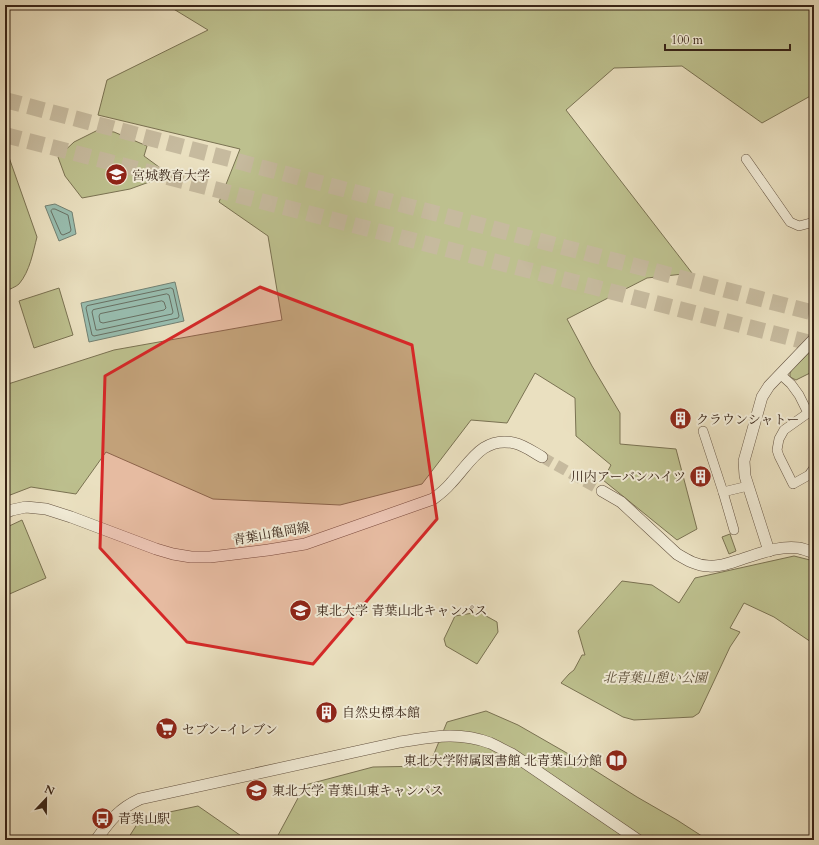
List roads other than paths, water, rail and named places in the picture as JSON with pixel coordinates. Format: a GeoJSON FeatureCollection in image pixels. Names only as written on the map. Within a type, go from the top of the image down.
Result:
{"type":"FeatureCollection","features":[{"type":"Feature","properties":{"kind":"street"},"geometry":{"type":"LineString","coordinates":[[746,158],[790,222],[799,226],[814,222]]}},
{"type":"Feature","properties":{"kind":"street"},"geometry":{"type":"LineString","coordinates":[[769,551],[744,476],[744,461],[762,397],[769,386],[814,339]]}},
{"type":"Feature","properties":{"kind":"street"},"geometry":{"type":"LineString","coordinates":[[780,374],[800,394],[808,413],[784,430],[779,439],[777,450],[779,456],[794,484],[809,475],[814,468]]}},
{"type":"Feature","properties":{"kind":"street"},"geometry":{"type":"LineString","coordinates":[[703,431],[734,530]]}},
{"type":"Feature","properties":{"kind":"street","name":"青葉山亀岡線"},"geometry":{"type":"LineString","coordinates":[[5,513],[26,507],[46,509],[173,554],[191,557],[210,557],[305,544],[433,499],[448,487],[479,451],[489,444],[501,442],[515,443],[542,457]]}},
{"type":"Feature","properties":{"kind":"street"},"geometry":{"type":"LineString","coordinates":[[723,492],[748,486]]}},
{"type":"Feature","properties":{"kind":"street"},"geometry":{"type":"LineString","coordinates":[[602,491],[621,502],[677,554],[696,564],[709,566],[724,565],[786,547],[801,548],[814,553]]}},
{"type":"Feature","properties":{"kind":"street"},"geometry":{"type":"LineString","coordinates":[[96,840],[120,810],[140,799],[400,742],[436,736],[455,736],[473,738],[512,754],[638,840]]}},
{"type":"Feature","properties":{"kind":"water"},"geometry":{"type":"Polygon","coordinates":[[[55,204],[72,212],[76,234],[59,241],[45,206],[55,204]]]}},
{"type":"Feature","properties":{"kind":"water"},"geometry":{"type":"Polygon","coordinates":[[[175,282],[184,321],[89,342],[81,303],[175,282]]]}},
{"type":"Feature","properties":{"kind":"tunnel"},"geometry":{"type":"LineString","coordinates":[[5,100],[814,313]]}},
{"type":"Feature","properties":{"kind":"tunnel"},"geometry":{"type":"LineString","coordinates":[[5,135],[814,344]]}},
{"type":"Feature","properties":{"kind":"tunnel"},"geometry":{"type":"LineString","coordinates":[[542,457],[602,491]]}},
{"type":"Feature","properties":{"kind":"place","name":"宮城教育大学"},"geometry":{"type":"Point","coordinates":[117,175]}},
{"type":"Feature","properties":{"kind":"place","name":"クラウンシャトー"},"geometry":{"type":"Point","coordinates":[680,419]}},
{"type":"Feature","properties":{"kind":"place","name":"川内アーバンハイツ"},"geometry":{"type":"Point","coordinates":[701,476]}},
{"type":"Feature","properties":{"kind":"place","name":"東北大学 青葉山北キャンパス"},"geometry":{"type":"Point","coordinates":[301,610]}},
{"type":"Feature","properties":{"kind":"place","name":"自然史標本館"},"geometry":{"type":"Point","coordinates":[327,712]}},
{"type":"Feature","properties":{"kind":"place","name":"セブン-イレブン"},"geometry":{"type":"Point","coordinates":[166,729]}},
{"type":"Feature","properties":{"kind":"place","name":"東北大学附属図書館 北青葉山分館"},"geometry":{"type":"Point","coordinates":[617,760]}},
{"type":"Feature","properties":{"kind":"place","name":"東北大学 青葉山東キャンパス"},"geometry":{"type":"Point","coordinates":[257,790]}},
{"type":"Feature","properties":{"kind":"place","name":"青葉山駅"},"geometry":{"type":"Point","coordinates":[102,818]}},
{"type":"Feature","properties":{"kind":"park label","name":"北青葉山憩い公園"},"geometry":{"type":"Point","coordinates":[655,677]}}]}
